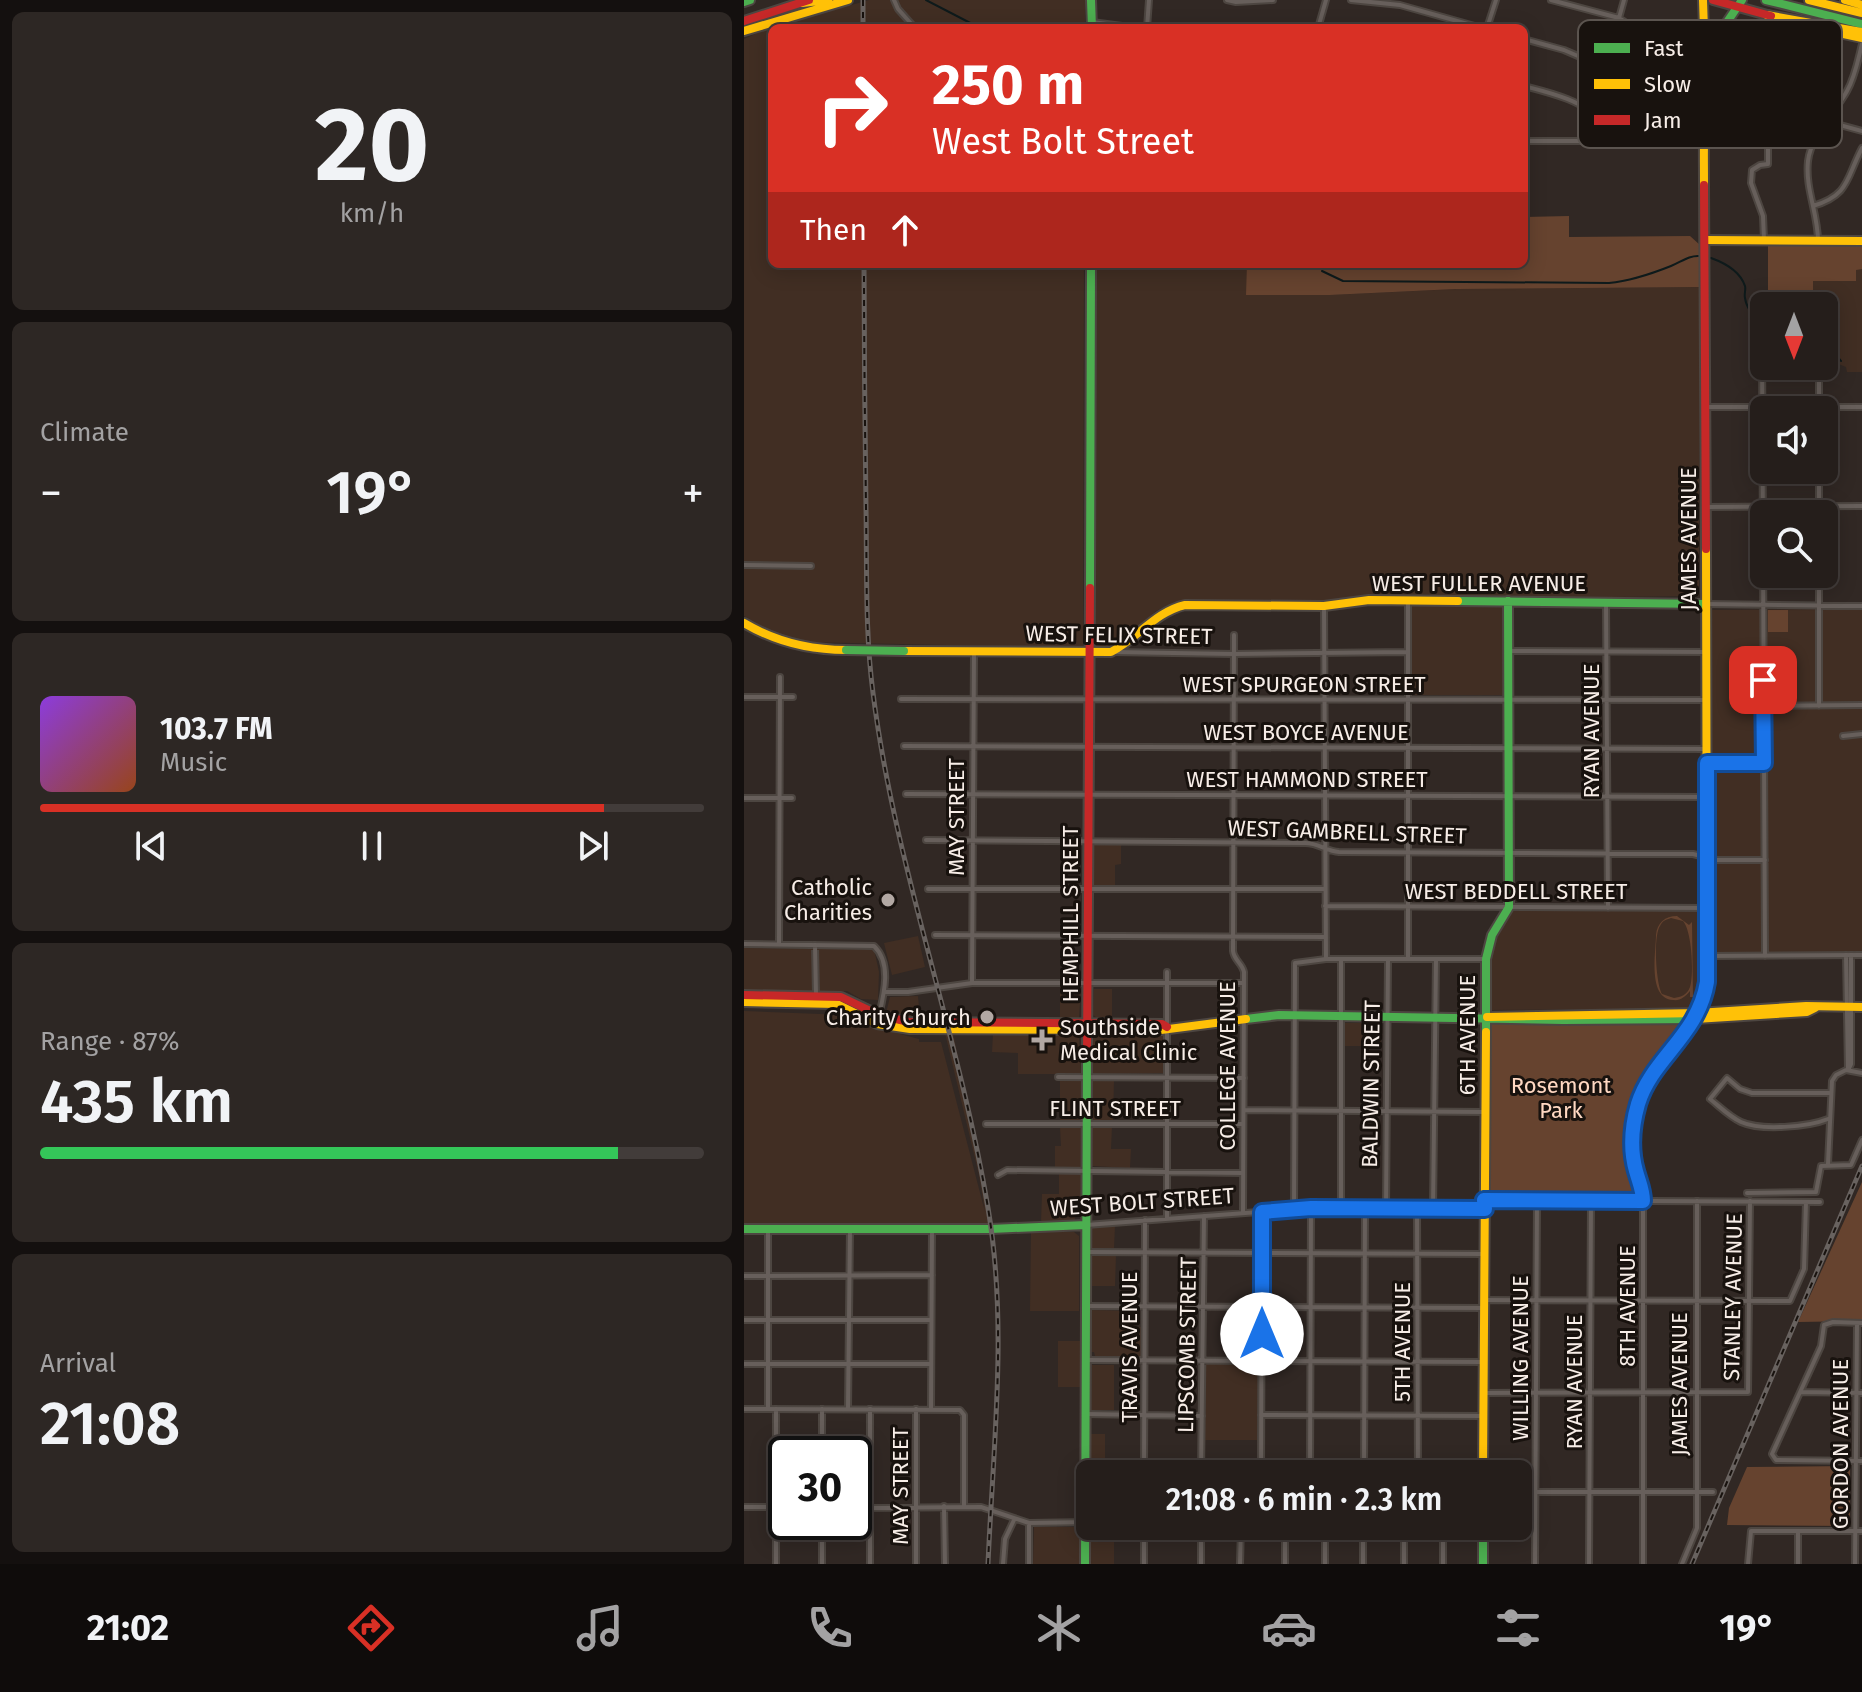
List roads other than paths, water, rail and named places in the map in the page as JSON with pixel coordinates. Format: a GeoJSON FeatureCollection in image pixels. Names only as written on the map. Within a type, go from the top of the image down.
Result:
{"type":"FeatureCollection","features":[{"type":"Feature","properties":{"kind":"main road"},"geometry":{"type":"LineString","coordinates":[[744,2],[750,0]]}},
{"type":"Feature","properties":{"kind":"main road"},"geometry":{"type":"LineString","coordinates":[[744,21],[804,2],[828,0]]}},
{"type":"Feature","properties":{"kind":"main road"},"geometry":{"type":"LineString","coordinates":[[744,31],[848,0]]}},
{"type":"Feature","properties":{"kind":"main road"},"geometry":{"type":"LineString","coordinates":[[1091,0],[1092,24]]}},
{"type":"Feature","properties":{"kind":"main road"},"geometry":{"type":"LineString","coordinates":[[1703,0],[1704,20]]}},
{"type":"Feature","properties":{"kind":"main road"},"geometry":{"type":"LineString","coordinates":[[1713,0],[1740,4],[1786,20]]}},
{"type":"Feature","properties":{"kind":"main road"},"geometry":{"type":"LineString","coordinates":[[1767,0],[1862,24]]}},
{"type":"Feature","properties":{"kind":"main road"},"geometry":{"type":"LineString","coordinates":[[1809,0],[1862,13]]}},
{"type":"Feature","properties":{"kind":"main road"},"geometry":{"type":"LineString","coordinates":[[1845,0],[1862,5]]}},
{"type":"Feature","properties":{"kind":"main road"},"geometry":{"type":"LineString","coordinates":[[1754,1],[1756,10],[1763,14]]}},
{"type":"Feature","properties":{"kind":"main road"},"geometry":{"type":"LineString","coordinates":[[1735,20],[1742,14],[1796,20]]}},
{"type":"Feature","properties":{"kind":"main road"},"geometry":{"type":"LineString","coordinates":[[1842,28],[1862,32]]}},
{"type":"Feature","properties":{"kind":"main road"},"geometry":{"type":"LineString","coordinates":[[1842,35],[1862,41]]}},
{"type":"Feature","properties":{"kind":"main road","name":"JAMES AVENUE"},"geometry":{"type":"LineString","coordinates":[[1696,1016],[1705,993],[1707,956],[1704,148]]}},
{"type":"Feature","properties":{"kind":"main road"},"geometry":{"type":"LineString","coordinates":[[1705,240],[1862,241]]}},
{"type":"Feature","properties":{"kind":"main road","name":"HEMPHILL STREET"},"geometry":{"type":"LineString","coordinates":[[1086,1460],[1091,268]]}},
{"type":"Feature","properties":{"kind":"main road","name":"WEST FULLER AVENUE"},"geometry":{"type":"LineString","coordinates":[[1111,652],[1128,644],[1150,620],[1173,607],[1324,606],[1354,601],[1706,604]]}},
{"type":"Feature","properties":{"kind":"main road","name":"6TH AVENUE"},"geometry":{"type":"LineString","coordinates":[[1483,1460],[1486,959],[1492,935],[1509,907],[1508,601]]}},
{"type":"Feature","properties":{"kind":"main road","name":"WEST FELIX STREET"},"geometry":{"type":"LineString","coordinates":[[744,623],[781,642],[830,650],[1111,652]]}},
{"type":"Feature","properties":{"kind":"main road"},"geometry":{"type":"LineString","coordinates":[[1128,644],[1136,653]]}},
{"type":"Feature","properties":{"kind":"main road"},"geometry":{"type":"LineString","coordinates":[[1065,653],[1089,668]]}},
{"type":"Feature","properties":{"kind":"main road"},"geometry":{"type":"LineString","coordinates":[[744,995],[816,995],[847,999],[878,1020]]}},
{"type":"Feature","properties":{"kind":"main road"},"geometry":{"type":"LineString","coordinates":[[744,995],[767,1002]]}},
{"type":"Feature","properties":{"kind":"main road"},"geometry":{"type":"LineString","coordinates":[[767,1002],[788,995]]}},
{"type":"Feature","properties":{"kind":"main road"},"geometry":{"type":"LineString","coordinates":[[800,1002],[812,1000],[816,995]]}},
{"type":"Feature","properties":{"kind":"main road"},"geometry":{"type":"LineString","coordinates":[[744,1002],[837,1004],[878,1020],[918,1023],[1088,1025],[1161,1030],[1293,1015],[1696,1016],[1862,1007]]}},
{"type":"Feature","properties":{"kind":"main road","name":"WEST BOLT STREET"},"geometry":{"type":"LineString","coordinates":[[744,1229],[1086,1225]]}},
{"type":"Feature","properties":{"kind":"main road"},"geometry":{"type":"LineString","coordinates":[[1069,1226],[1078,1230],[1086,1242]]}},
{"type":"Feature","properties":{"kind":"main road","name":"HEMPHILL STREET"},"geometry":{"type":"LineString","coordinates":[[1085,1564],[1087,1540]]}},
{"type":"Feature","properties":{"kind":"main road"},"geometry":{"type":"LineString","coordinates":[[1483,1540],[1483,1564]]}},
{"type":"Feature","properties":{"kind":"street"},"geometry":{"type":"LineString","coordinates":[[894,0],[911,24]]}},
{"type":"Feature","properties":{"kind":"street"},"geometry":{"type":"LineString","coordinates":[[1147,24],[1149,0]]}},
{"type":"Feature","properties":{"kind":"street"},"geometry":{"type":"LineString","coordinates":[[1227,0],[1273,0]]}},
{"type":"Feature","properties":{"kind":"street"},"geometry":{"type":"LineString","coordinates":[[1319,24],[1326,0]]}},
{"type":"Feature","properties":{"kind":"street"},"geometry":{"type":"LineString","coordinates":[[1351,0],[1400,5],[1469,24]]}},
{"type":"Feature","properties":{"kind":"street"},"geometry":{"type":"LineString","coordinates":[[1486,24],[1496,0]]}},
{"type":"Feature","properties":{"kind":"street"},"geometry":{"type":"LineString","coordinates":[[1551,0],[1623,20]]}},
{"type":"Feature","properties":{"kind":"street"},"geometry":{"type":"LineString","coordinates":[[1619,18],[1624,0]]}},
{"type":"Feature","properties":{"kind":"street"},"geometry":{"type":"LineString","coordinates":[[1528,40],[1578,56]]}},
{"type":"Feature","properties":{"kind":"street"},"geometry":{"type":"LineString","coordinates":[[1842,99],[1862,41]]}},
{"type":"Feature","properties":{"kind":"street"},"geometry":{"type":"LineString","coordinates":[[1528,87],[1578,105]]}},
{"type":"Feature","properties":{"kind":"street"},"geometry":{"type":"LineString","coordinates":[[1842,126],[1862,131]]}},
{"type":"Feature","properties":{"kind":"street"},"geometry":{"type":"LineString","coordinates":[[1528,141],[1578,141]]}},
{"type":"Feature","properties":{"kind":"street"},"geometry":{"type":"LineString","coordinates":[[1764,240],[1763,216],[1751,183],[1752,170],[1768,164],[1768,148]]}},
{"type":"Feature","properties":{"kind":"street"},"geometry":{"type":"LineString","coordinates":[[1811,148],[1808,159],[1809,191],[1818,241]]}},
{"type":"Feature","properties":{"kind":"street"},"geometry":{"type":"LineString","coordinates":[[1813,206],[1827,202],[1844,190],[1862,148]]}},
{"type":"Feature","properties":{"kind":"street"},"geometry":{"type":"LineString","coordinates":[[1705,407],[1750,407]]}},
{"type":"Feature","properties":{"kind":"street"},"geometry":{"type":"LineString","coordinates":[[1838,408],[1862,407]]}},
{"type":"Feature","properties":{"kind":"street"},"geometry":{"type":"LineString","coordinates":[[1706,507],[1750,506]]}},
{"type":"Feature","properties":{"kind":"street"},"geometry":{"type":"LineString","coordinates":[[1838,507],[1862,506]]}},
{"type":"Feature","properties":{"kind":"street"},"geometry":{"type":"LineString","coordinates":[[744,565],[811,566]]}},
{"type":"Feature","properties":{"kind":"street"},"geometry":{"type":"LineString","coordinates":[[1763,588],[1765,956]]}},
{"type":"Feature","properties":{"kind":"street"},"geometry":{"type":"LineString","coordinates":[[1819,588],[1819,706]]}},
{"type":"Feature","properties":{"kind":"street"},"geometry":{"type":"LineString","coordinates":[[1408,601],[1408,959]]}},
{"type":"Feature","properties":{"kind":"street","name":"RYAN AVENUE"},"geometry":{"type":"LineString","coordinates":[[1606,602],[1608,908]]}},
{"type":"Feature","properties":{"kind":"street","name":"WEST FULLER AVENUE"},"geometry":{"type":"LineString","coordinates":[[1706,604],[1862,606]]}},
{"type":"Feature","properties":{"kind":"street"},"geometry":{"type":"LineString","coordinates":[[1324,606],[1326,959]]}},
{"type":"Feature","properties":{"kind":"street","name":"COLLEGE AVENUE"},"geometry":{"type":"LineString","coordinates":[[1234,635],[1233,936],[1234,957],[1243,968],[1244,983],[1243,1213]]}},
{"type":"Feature","properties":{"kind":"street"},"geometry":{"type":"LineString","coordinates":[[1508,651],[1707,652]]}},
{"type":"Feature","properties":{"kind":"street","name":"MAY STREET"},"geometry":{"type":"LineString","coordinates":[[972,983],[974,652]]}},
{"type":"Feature","properties":{"kind":"street","name":"WEST FELIX STREET"},"geometry":{"type":"LineString","coordinates":[[1111,652],[1408,652]]}},
{"type":"Feature","properties":{"kind":"street"},"geometry":{"type":"LineString","coordinates":[[779,944],[780,677]]}},
{"type":"Feature","properties":{"kind":"street"},"geometry":{"type":"LineString","coordinates":[[744,697],[793,697]]}},
{"type":"Feature","properties":{"kind":"street","name":"WEST SPURGEON STREET"},"geometry":{"type":"LineString","coordinates":[[901,699],[1707,700]]}},
{"type":"Feature","properties":{"kind":"street"},"geometry":{"type":"LineString","coordinates":[[1763,706],[1862,705]]}},
{"type":"Feature","properties":{"kind":"street"},"geometry":{"type":"LineString","coordinates":[[1843,736],[1862,734]]}},
{"type":"Feature","properties":{"kind":"street","name":"WEST BOYCE AVENUE"},"geometry":{"type":"LineString","coordinates":[[904,746],[1707,749]]}},
{"type":"Feature","properties":{"kind":"street"},"geometry":{"type":"LineString","coordinates":[[1707,763],[1764,763]]}},
{"type":"Feature","properties":{"kind":"street","name":"WEST HAMMOND STREET"},"geometry":{"type":"LineString","coordinates":[[906,794],[1707,797]]}},
{"type":"Feature","properties":{"kind":"street"},"geometry":{"type":"LineString","coordinates":[[744,798],[792,798]]}},
{"type":"Feature","properties":{"kind":"street","name":"WEST GAMBRELL STREET"},"geometry":{"type":"LineString","coordinates":[[926,840],[1315,843],[1339,852],[1608,854],[1765,860]]}},
{"type":"Feature","properties":{"kind":"street"},"geometry":{"type":"LineString","coordinates":[[928,889],[1325,889]]}},
{"type":"Feature","properties":{"kind":"street","name":"WEST BEDDELL STREET"},"geometry":{"type":"LineString","coordinates":[[1325,906],[1707,908]]}},
{"type":"Feature","properties":{"kind":"street"},"geometry":{"type":"LineString","coordinates":[[935,935],[1326,937]]}},
{"type":"Feature","properties":{"kind":"street"},"geometry":{"type":"LineString","coordinates":[[744,944],[873,946],[882,958],[885,992],[878,1020]]}},
{"type":"Feature","properties":{"kind":"street"},"geometry":{"type":"LineString","coordinates":[[815,945],[816,995]]}},
{"type":"Feature","properties":{"kind":"street"},"geometry":{"type":"LineString","coordinates":[[1848,1070],[1849,955]]}},
{"type":"Feature","properties":{"kind":"street"},"geometry":{"type":"LineString","coordinates":[[1707,956],[1862,955]]}},
{"type":"Feature","properties":{"kind":"street"},"geometry":{"type":"LineString","coordinates":[[1294,1210],[1293,1015],[1296,962],[1326,959],[1486,959]]}},
{"type":"Feature","properties":{"kind":"street","name":"BALDWIN STREET"},"geometry":{"type":"LineString","coordinates":[[1386,1209],[1388,959]]}},
{"type":"Feature","properties":{"kind":"street"},"geometry":{"type":"LineString","coordinates":[[1433,1209],[1436,959]]}},
{"type":"Feature","properties":{"kind":"street"},"geometry":{"type":"LineString","coordinates":[[1341,960],[1341,1209]]}},
{"type":"Feature","properties":{"kind":"street"},"geometry":{"type":"LineString","coordinates":[[1167,972],[1167,1219]]}},
{"type":"Feature","properties":{"kind":"street"},"geometry":{"type":"LineString","coordinates":[[885,992],[972,983],[1244,983]]}},
{"type":"Feature","properties":{"kind":"street","name":"8TH AVENUE"},"geometry":{"type":"LineString","coordinates":[[1643,1564],[1643,1201],[1632,1145],[1637,1105],[1650,1079],[1696,1016]]}},
{"type":"Feature","properties":{"kind":"street"},"geometry":{"type":"LineString","coordinates":[[1828,1164],[1829,1093],[1834,1078],[1848,1070],[1862,1073]]}},
{"type":"Feature","properties":{"kind":"street"},"geometry":{"type":"LineString","coordinates":[[1058,1077],[1244,1078]]}},
{"type":"Feature","properties":{"kind":"street"},"geometry":{"type":"LineString","coordinates":[[1828,1119],[1809,1126],[1749,1124],[1737,1120],[1710,1099],[1727,1078],[1740,1089],[1752,1093],[1829,1093]]}},
{"type":"Feature","properties":{"kind":"street"},"geometry":{"type":"LineString","coordinates":[[1244,1110],[1485,1112]]}},
{"type":"Feature","properties":{"kind":"street","name":"FLINT STREET"},"geometry":{"type":"LineString","coordinates":[[986,1124],[1244,1124]]}},
{"type":"Feature","properties":{"kind":"street"},"geometry":{"type":"LineString","coordinates":[[1747,1193],[1816,1192],[1820,1168],[1828,1164],[1851,1165],[1862,1140]]}},
{"type":"Feature","properties":{"kind":"street"},"geometry":{"type":"LineString","coordinates":[[998,1175],[1007,1170],[1243,1173]]}},
{"type":"Feature","properties":{"kind":"street","name":"WEST BOLT STREET"},"geometry":{"type":"LineString","coordinates":[[1086,1225],[1311,1208],[1433,1209],[1537,1201],[1820,1202]]}},
{"type":"Feature","properties":{"kind":"street","name":"WILLING AVENUE"},"geometry":{"type":"LineString","coordinates":[[1535,1564],[1537,1201]]}},
{"type":"Feature","properties":{"kind":"street","name":"RYAN AVENUE"},"geometry":{"type":"LineString","coordinates":[[1589,1564],[1591,1201]]}},
{"type":"Feature","properties":{"kind":"street","name":"JAMES AVENUE"},"geometry":{"type":"LineString","coordinates":[[1682,1564],[1697,1528],[1697,1201]]}},
{"type":"Feature","properties":{"kind":"street","name":"STANLEY AVENUE"},"geometry":{"type":"LineString","coordinates":[[1697,1392],[1748,1392],[1750,1201]]}},
{"type":"Feature","properties":{"kind":"street"},"geometry":{"type":"LineString","coordinates":[[1086,1306],[1418,1308],[1537,1300],[1790,1301],[1804,1269],[1806,1202]]}},
{"type":"Feature","properties":{"kind":"street"},"geometry":{"type":"LineString","coordinates":[[1310,1460],[1311,1208]]}},
{"type":"Feature","properties":{"kind":"street"},"geometry":{"type":"LineString","coordinates":[[1364,1460],[1365,1209]]}},
{"type":"Feature","properties":{"kind":"street","name":"5TH AVENUE"},"geometry":{"type":"LineString","coordinates":[[1417,1209],[1418,1460]]}},
{"type":"Feature","properties":{"kind":"street"},"geometry":{"type":"LineString","coordinates":[[1261,1460],[1262,1212]]}},
{"type":"Feature","properties":{"kind":"street","name":"LIPSCOMB STREET"},"geometry":{"type":"LineString","coordinates":[[1201,1460],[1204,1216]]}},
{"type":"Feature","properties":{"kind":"street","name":"TRAVIS AVENUE"},"geometry":{"type":"LineString","coordinates":[[1144,1460],[1145,1220]]}},
{"type":"Feature","properties":{"kind":"street"},"geometry":{"type":"LineString","coordinates":[[848,1409],[850,1228]]}},
{"type":"Feature","properties":{"kind":"street"},"geometry":{"type":"LineString","coordinates":[[768,1229],[768,1409]]}},
{"type":"Feature","properties":{"kind":"street","name":"MAY STREET"},"geometry":{"type":"LineString","coordinates":[[931,1409],[932,1229]]}},
{"type":"Feature","properties":{"kind":"street"},"geometry":{"type":"LineString","coordinates":[[1086,1252],[1484,1254]]}},
{"type":"Feature","properties":{"kind":"street"},"geometry":{"type":"LineString","coordinates":[[744,1276],[932,1275]]}},
{"type":"Feature","properties":{"kind":"street"},"geometry":{"type":"LineString","coordinates":[[744,1320],[931,1320]]}},
{"type":"Feature","properties":{"kind":"street"},"geometry":{"type":"LineString","coordinates":[[1859,1323],[1833,1322],[1824,1325],[1821,1346],[1773,1457],[1785,1461],[1862,1461]]}},
{"type":"Feature","properties":{"kind":"street","name":"GORDON AVENUE"},"geometry":{"type":"LineString","coordinates":[[1855,1564],[1859,1531],[1854,1461],[1859,1323]]}},
{"type":"Feature","properties":{"kind":"street"},"geometry":{"type":"LineString","coordinates":[[1086,1360],[1484,1362]]}},
{"type":"Feature","properties":{"kind":"street"},"geometry":{"type":"LineString","coordinates":[[744,1364],[931,1364]]}},
{"type":"Feature","properties":{"kind":"street"},"geometry":{"type":"LineString","coordinates":[[1484,1393],[1697,1392]]}},
{"type":"Feature","properties":{"kind":"street"},"geometry":{"type":"LineString","coordinates":[[1801,1392],[1862,1393]]}},
{"type":"Feature","properties":{"kind":"street"},"geometry":{"type":"LineString","coordinates":[[744,1409],[955,1409],[964,1415],[964,1507]]}},
{"type":"Feature","properties":{"kind":"street"},"geometry":{"type":"LineString","coordinates":[[776,1409],[776,1436]]}},
{"type":"Feature","properties":{"kind":"street"},"geometry":{"type":"LineString","coordinates":[[822,1409],[822,1436]]}},
{"type":"Feature","properties":{"kind":"street"},"geometry":{"type":"LineString","coordinates":[[870,1409],[870,1436]]}},
{"type":"Feature","properties":{"kind":"street","name":"MAY STREET"},"geometry":{"type":"LineString","coordinates":[[916,1409],[916,1564]]}},
{"type":"Feature","properties":{"kind":"street"},"geometry":{"type":"LineString","coordinates":[[1086,1414],[1202,1416]]}},
{"type":"Feature","properties":{"kind":"street"},"geometry":{"type":"LineString","coordinates":[[1261,1415],[1483,1416]]}},
{"type":"Feature","properties":{"kind":"street"},"geometry":{"type":"LineString","coordinates":[[1532,1492],[1713,1492]]}},
{"type":"Feature","properties":{"kind":"street"},"geometry":{"type":"LineString","coordinates":[[944,1506],[945,1564]]}},
{"type":"Feature","properties":{"kind":"street"},"geometry":{"type":"LineString","coordinates":[[744,1507],[768,1507]]}},
{"type":"Feature","properties":{"kind":"street"},"geometry":{"type":"LineString","coordinates":[[872,1508],[964,1507],[991,1509],[1029,1523],[1076,1522]]}},
{"type":"Feature","properties":{"kind":"street"},"geometry":{"type":"LineString","coordinates":[[1003,1564],[1005,1539],[1014,1520]]}},
{"type":"Feature","properties":{"kind":"street"},"geometry":{"type":"LineString","coordinates":[[1029,1523],[1029,1564]]}},
{"type":"Feature","properties":{"kind":"street"},"geometry":{"type":"LineString","coordinates":[[1798,1531],[1798,1564]]}},
{"type":"Feature","properties":{"kind":"street"},"geometry":{"type":"LineString","coordinates":[[1748,1564],[1749,1533],[1859,1531]]}},
{"type":"Feature","properties":{"kind":"street"},"geometry":{"type":"LineString","coordinates":[[776,1540],[776,1564]]}},
{"type":"Feature","properties":{"kind":"street"},"geometry":{"type":"LineString","coordinates":[[822,1540],[822,1564]]}},
{"type":"Feature","properties":{"kind":"street"},"geometry":{"type":"LineString","coordinates":[[870,1540],[870,1564]]}},
{"type":"Feature","properties":{"kind":"street"},"geometry":{"type":"LineString","coordinates":[[1144,1540],[1144,1564]]}},
{"type":"Feature","properties":{"kind":"street"},"geometry":{"type":"LineString","coordinates":[[1201,1540],[1201,1564]]}},
{"type":"Feature","properties":{"kind":"street"},"geometry":{"type":"LineString","coordinates":[[1240,1564],[1241,1540]]}},
{"type":"Feature","properties":{"kind":"street"},"geometry":{"type":"LineString","coordinates":[[1285,1540],[1285,1564]]}},
{"type":"Feature","properties":{"kind":"street"},"geometry":{"type":"LineString","coordinates":[[1325,1540],[1325,1564]]}},
{"type":"Feature","properties":{"kind":"street"},"geometry":{"type":"LineString","coordinates":[[1363,1540],[1363,1564]]}},
{"type":"Feature","properties":{"kind":"street"},"geometry":{"type":"LineString","coordinates":[[1404,1540],[1404,1564]]}},
{"type":"Feature","properties":{"kind":"street"},"geometry":{"type":"LineString","coordinates":[[1443,1540],[1443,1564]]}},
{"type":"Feature","properties":{"kind":"waterway"},"geometry":{"type":"LineString","coordinates":[[926,0],[972,24]]}},
{"type":"Feature","properties":{"kind":"waterway"},"geometry":{"type":"LineString","coordinates":[[1322,271],[1343,281],[1609,283],[1640,277],[1700,256]]}},
{"type":"Feature","properties":{"kind":"waterway"},"geometry":{"type":"LineString","coordinates":[[1711,258],[1727,265],[1740,276],[1750,311]]}},
{"type":"Feature","properties":{"kind":"waterway"},"geometry":{"type":"LineString","coordinates":[[1838,357],[1841,361]]}},
{"type":"Feature","properties":{"kind":"railway"},"geometry":{"type":"LineString","coordinates":[[863,0],[863,24]]}},
{"type":"Feature","properties":{"kind":"railway"},"geometry":{"type":"LineString","coordinates":[[864,268],[867,601],[873,693],[896,823],[976,1143],[994,1252],[998,1341],[988,1564]]}},
{"type":"Feature","properties":{"kind":"railway"},"geometry":{"type":"LineString","coordinates":[[1692,1564],[1862,1166]]}},
{"type":"Feature","properties":{"kind":"place","name":"Catholic Charities"},"geometry":{"type":"Point","coordinates":[888,900]}},
{"type":"Feature","properties":{"kind":"place","name":"Charity Church"},"geometry":{"type":"Point","coordinates":[987,1017]}},
{"type":"Feature","properties":{"kind":"place","name":"Southside Medical Clinic"},"geometry":{"type":"Point","coordinates":[1042,1040]}},
{"type":"Feature","properties":{"kind":"park label","name":"Rosemont Park"},"geometry":{"type":"Point","coordinates":[1561,1098]}}]}
